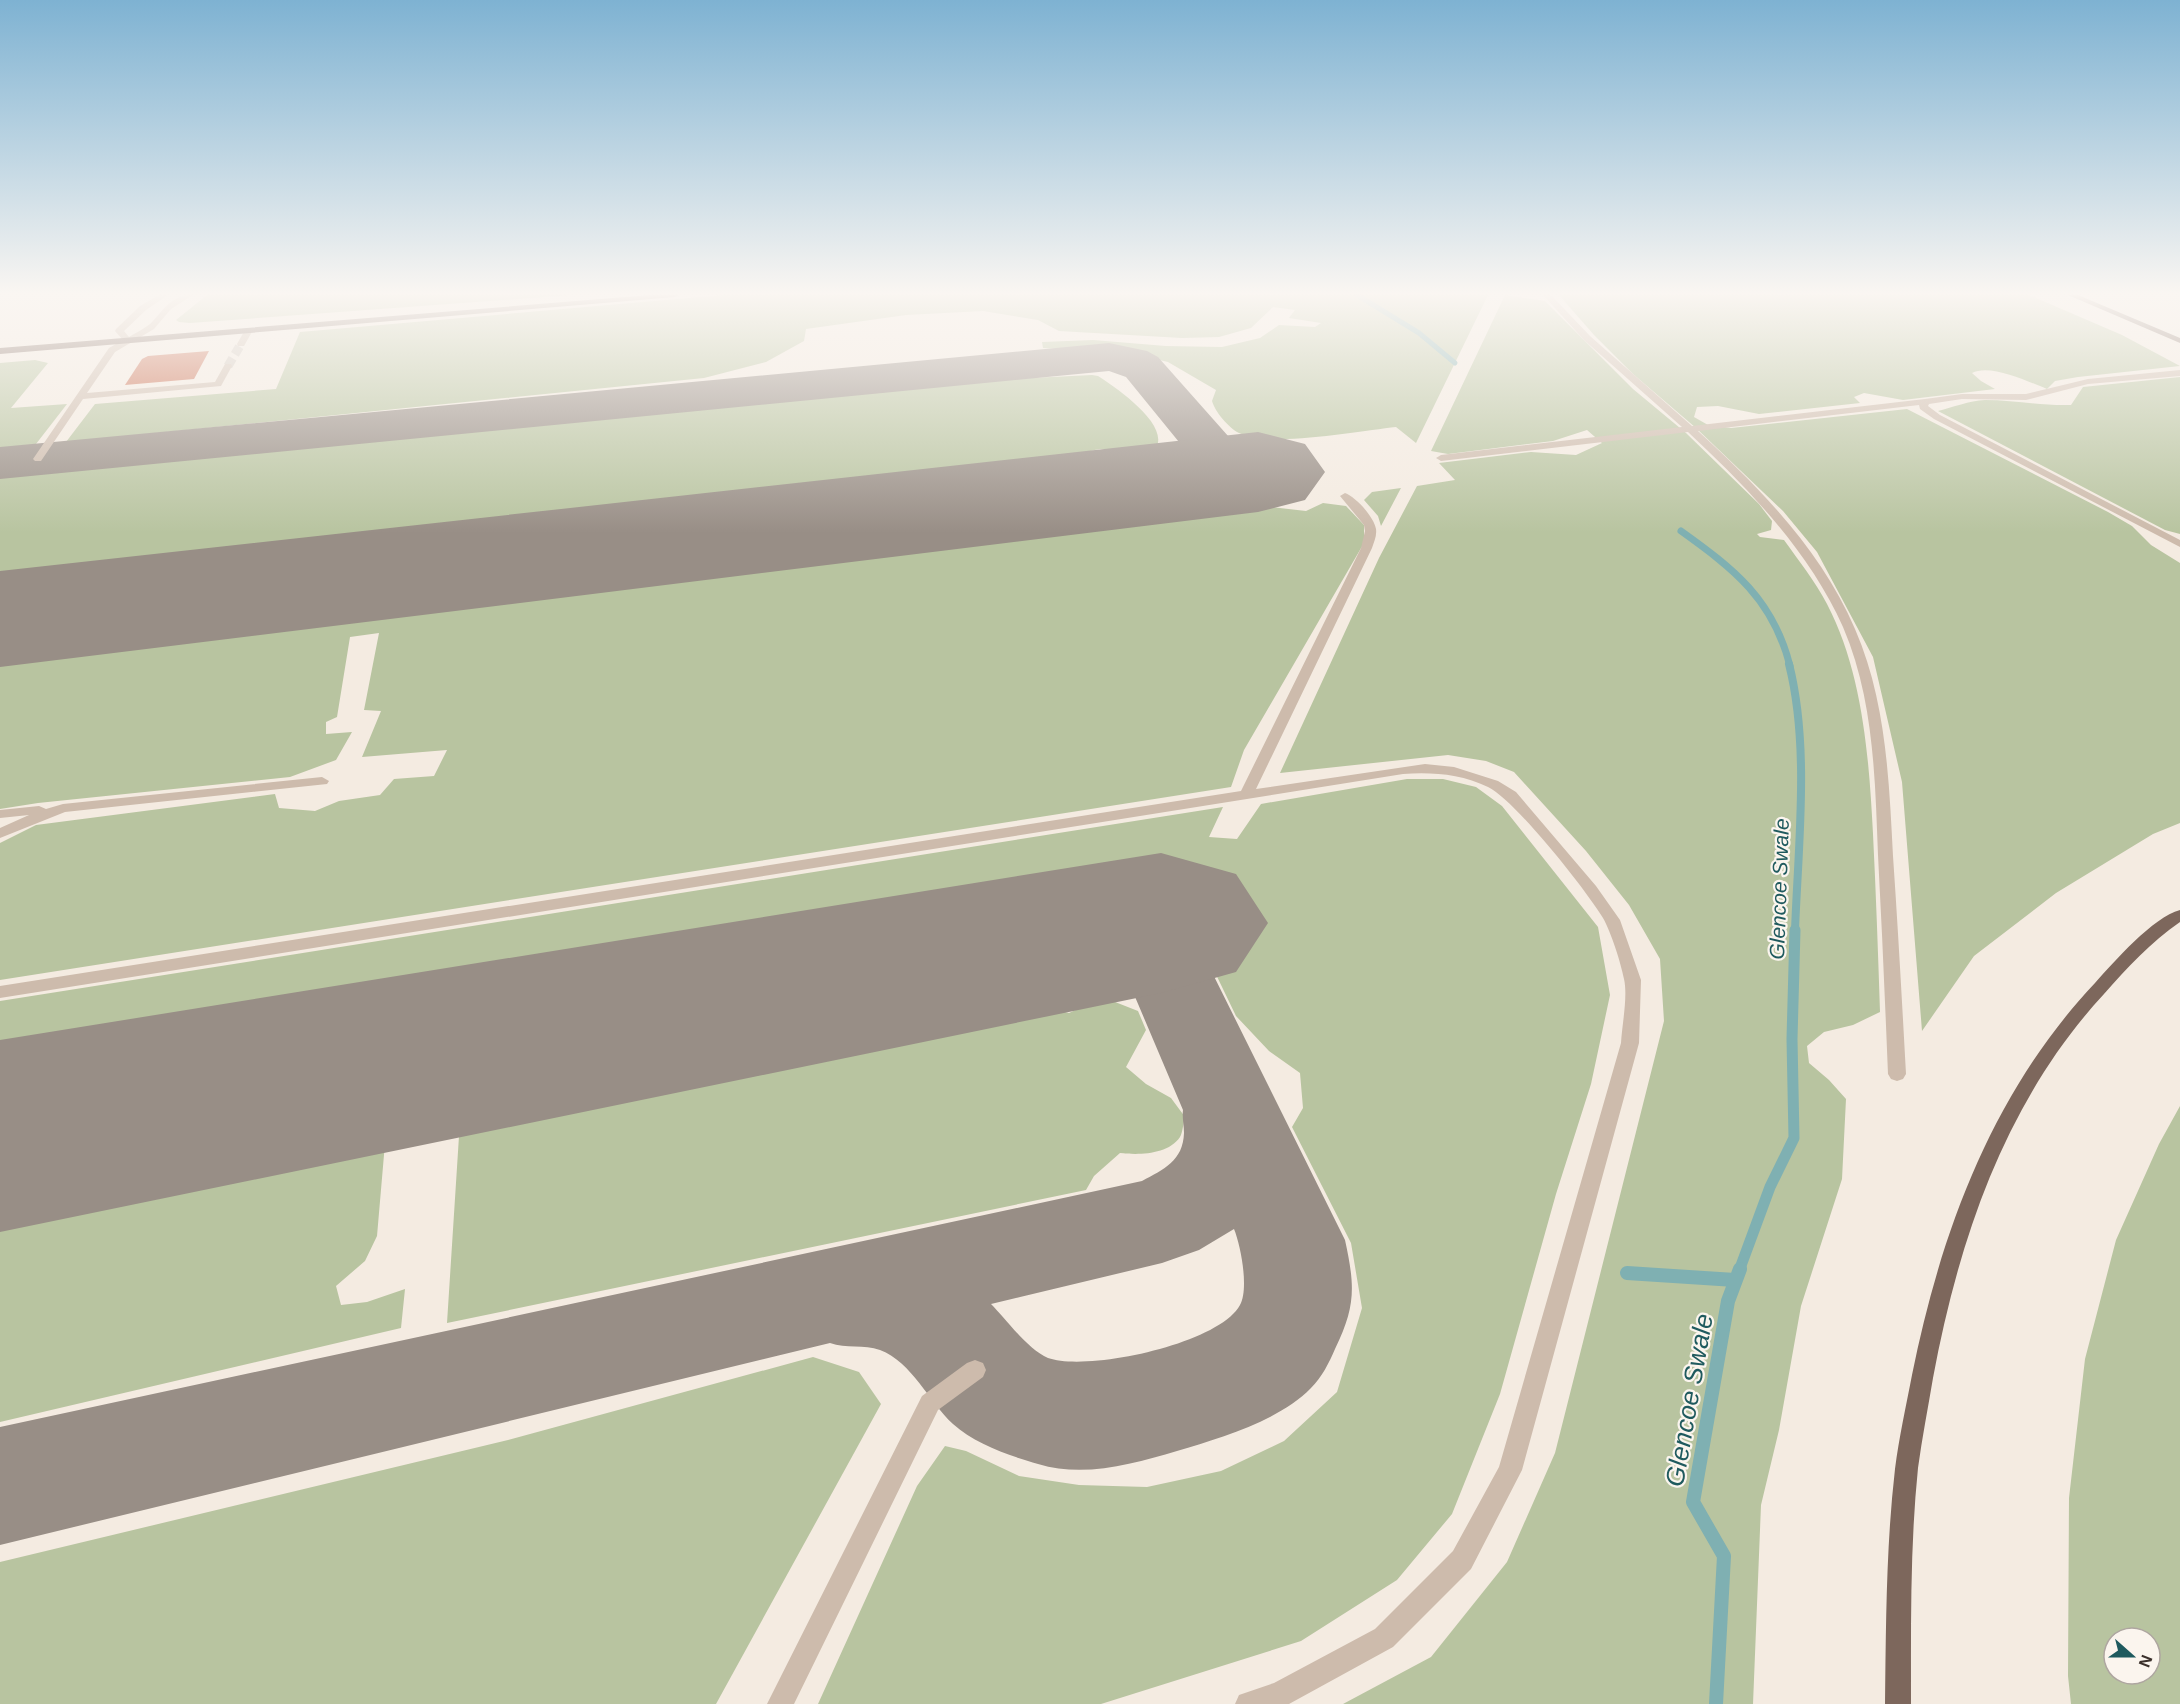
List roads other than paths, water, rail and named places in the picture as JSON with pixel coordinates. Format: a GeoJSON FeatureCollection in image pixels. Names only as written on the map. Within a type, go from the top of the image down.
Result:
{"type":"FeatureCollection","features":[{"type":"Feature","properties":{"kind":"main road"},"geometry":{"type":"LineString","coordinates":[[1898,1704],[1899,1602],[1906,1477],[1923,1372],[1942,1286],[1965,1209],[2024,1085],[2058,1034],[2093,991],[2133,952],[2180,915]]}},
{"type":"Feature","properties":{"kind":"street"},"geometry":{"type":"LineString","coordinates":[[38,459],[96,375]]}},
{"type":"Feature","properties":{"kind":"street"},"geometry":{"type":"LineString","coordinates":[[82,396],[218,384],[223,375]]}},
{"type":"Feature","properties":{"kind":"street"},"geometry":{"type":"LineString","coordinates":[[1628,375],[1691,429],[1772,511],[1808,556],[1836,600],[1857,650],[1870,694],[1881,767],[1897,1074]]}},
{"type":"Feature","properties":{"kind":"street"},"geometry":{"type":"LineString","coordinates":[[1441,458],[1935,399],[1975,396],[2024,397],[2045,394],[2074,384],[2165,375]]}},
{"type":"Feature","properties":{"kind":"street"},"geometry":{"type":"LineString","coordinates":[[1925,402],[1923,407],[1936,417],[2180,544]]}},
{"type":"Feature","properties":{"kind":"street"},"geometry":{"type":"LineString","coordinates":[[1246,795],[1362,561],[1372,536],[1370,524],[1346,496]]}},
{"type":"Feature","properties":{"kind":"street"},"geometry":{"type":"LineString","coordinates":[[0,992],[1425,768],[1460,773],[1493,784],[1511,795],[1591,889],[1612,920],[1633,980],[1630,1043],[1510,1470],[1462,1560],[1384,1638],[1279,1695],[1248,1704]]}},
{"type":"Feature","properties":{"kind":"street"},"geometry":{"type":"LineString","coordinates":[[0,814],[322,781]]}},
{"type":"Feature","properties":{"kind":"street"},"geometry":{"type":"LineString","coordinates":[[0,834],[33,818],[63,808]]}},
{"type":"Feature","properties":{"kind":"street"},"geometry":{"type":"LineString","coordinates":[[780,1704],[930,1403],[975,1370]]}},
{"type":"Feature","properties":{"kind":"waterway","name":"Glencoe Swale"},"geometry":{"type":"LineString","coordinates":[[1681,531],[1734,573],[1762,604],[1783,643],[1790,666]]}},
{"type":"Feature","properties":{"kind":"waterway","name":"Glencoe Swale"},"geometry":{"type":"LineString","coordinates":[[1789,664],[1795,696],[1801,763],[1795,931]]}},
{"type":"Feature","properties":{"kind":"waterway","name":"Glencoe Swale"},"geometry":{"type":"LineString","coordinates":[[1739,1271],[1770,1187],[1794,1138],[1792,1039],[1795,930]]}},
{"type":"Feature","properties":{"kind":"waterway","name":"Glencoe Swale"},"geometry":{"type":"LineString","coordinates":[[1716,1704],[1724,1556],[1693,1502],[1728,1301],[1740,1269]]}},
{"type":"Feature","properties":{"kind":"waterway","name":"Glencoe Swale"},"geometry":{"type":"LineString","coordinates":[[1627,1273],[1735,1280]]}}]}
